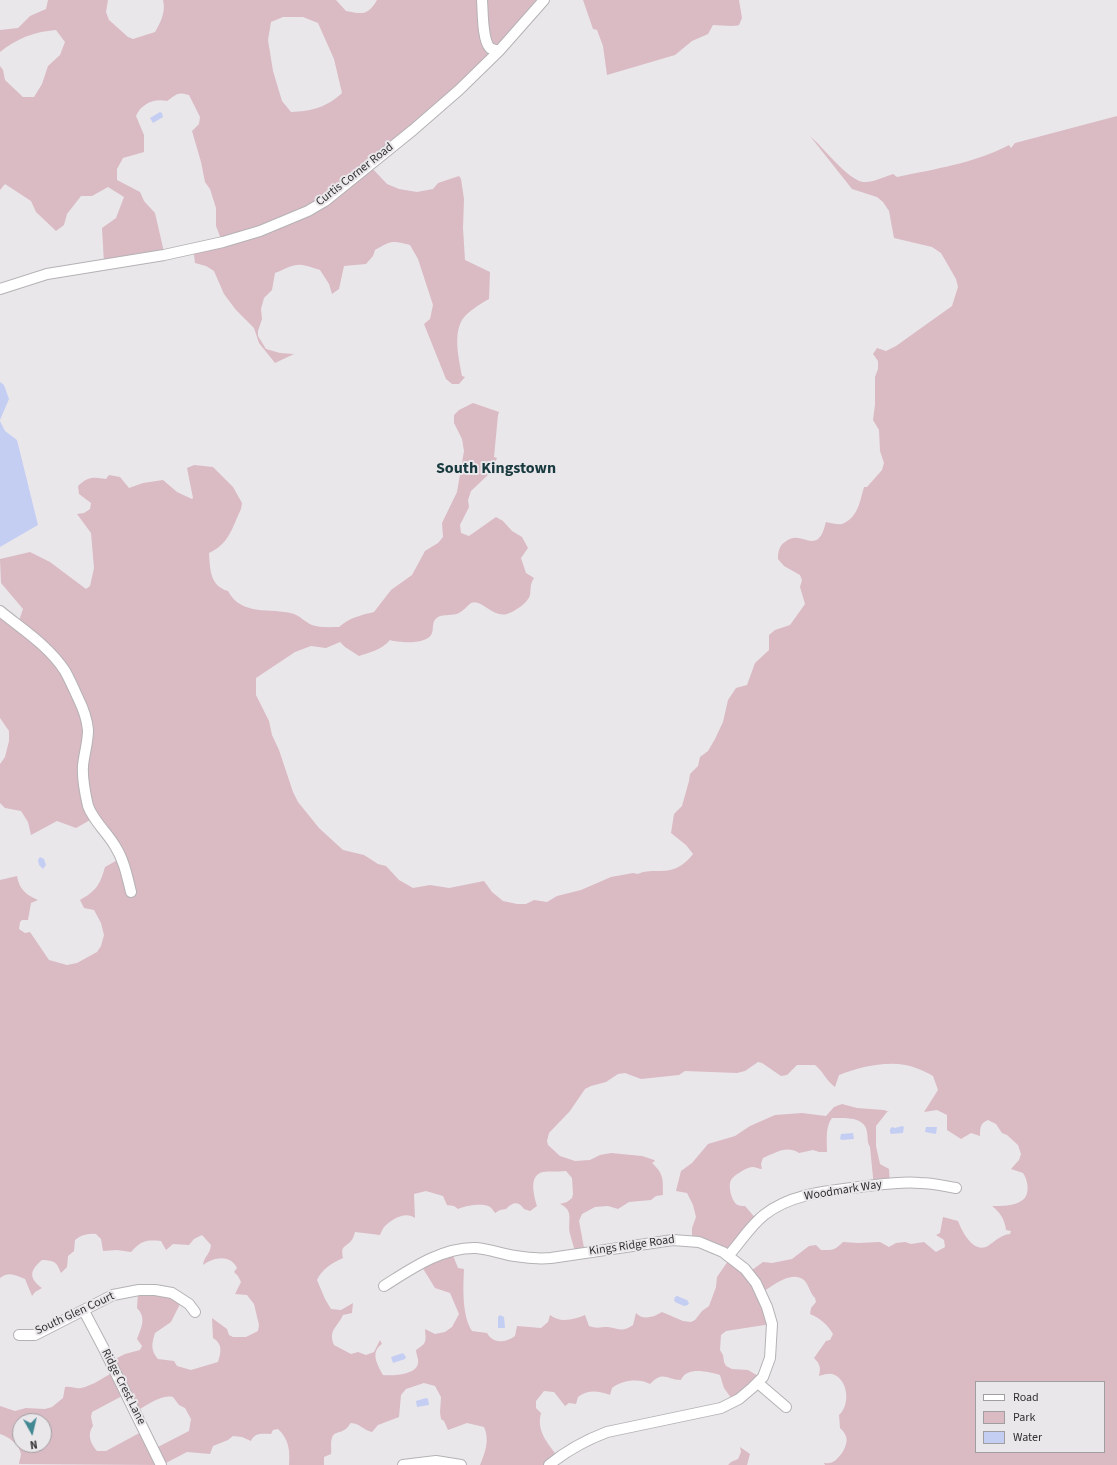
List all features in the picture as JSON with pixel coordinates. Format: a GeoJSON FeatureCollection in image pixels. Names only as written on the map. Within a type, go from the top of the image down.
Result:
{"type":"FeatureCollection","features":[{"type":"Feature","properties":{"kind":"street"},"geometry":{"type":"LineString","coordinates":[[482,0],[485,34],[488,45],[499,51]]}},
{"type":"Feature","properties":{"kind":"street","name":"Curtis Corner Road"},"geometry":{"type":"LineString","coordinates":[[0,289],[47,274],[164,255],[223,242],[260,231],[308,211],[325,200],[459,90],[499,51],[544,0]]}},
{"type":"Feature","properties":{"kind":"street"},"geometry":{"type":"LineString","coordinates":[[0,611],[55,658],[73,686],[83,708],[88,729],[88,740],[83,766],[86,796],[91,812],[98,824],[112,840],[120,854],[131,892]]}},
{"type":"Feature","properties":{"kind":"street","name":"Woodmark Way"},"geometry":{"type":"LineString","coordinates":[[728,1256],[758,1220],[780,1205],[797,1198],[823,1192],[894,1183],[919,1182],[956,1188]]}},
{"type":"Feature","properties":{"kind":"street","name":"Kings Ridge Road"},"geometry":{"type":"LineString","coordinates":[[384,1286],[416,1266],[450,1252],[476,1248],[538,1259],[653,1242],[682,1240],[707,1244],[728,1256],[745,1269],[756,1283],[772,1324],[770,1358],[766,1371],[758,1383],[739,1399],[721,1408],[607,1432],[580,1444],[549,1465]]}},
{"type":"Feature","properties":{"kind":"street","name":"South Glen Court"},"geometry":{"type":"LineString","coordinates":[[19,1335],[35,1335],[113,1295],[147,1290],[164,1292],[178,1296],[189,1304],[194,1312]]}},
{"type":"Feature","properties":{"kind":"street","name":"Ridge Crest Lane"},"geometry":{"type":"LineString","coordinates":[[84,1311],[161,1465]]}},
{"type":"Feature","properties":{"kind":"street"},"geometry":{"type":"LineString","coordinates":[[758,1383],[786,1407]]}},
{"type":"Feature","properties":{"kind":"street"},"geometry":{"type":"LineString","coordinates":[[403,1465],[436,1461],[461,1465]]}},
{"type":"Feature","properties":{"kind":"green space"},"geometry":{"type":"Polygon","coordinates":[[[48,0],[108,0],[106,12],[109,20],[128,37],[133,39],[155,32],[164,8],[163,0],[336,0],[346,11],[364,13],[371,9],[377,0],[546,0],[502,51],[370,166],[387,184],[399,189],[417,192],[433,189],[438,183],[459,176],[461,179],[464,199],[463,228],[465,260],[490,272],[489,299],[467,314],[459,326],[457,340],[458,355],[462,376],[465,377],[459,384],[452,384],[446,379],[424,324],[430,319],[433,305],[418,259],[410,245],[399,242],[388,243],[375,250],[373,256],[366,264],[344,266],[339,289],[332,294],[329,284],[320,270],[297,265],[275,273],[272,290],[264,298],[261,309],[262,319],[258,336],[266,349],[280,353],[294,354],[275,363],[259,343],[254,328],[236,310],[224,294],[214,271],[206,266],[195,263],[193,247],[221,239],[216,226],[216,208],[210,189],[205,182],[192,131],[199,124],[200,117],[189,95],[175,95],[167,101],[153,101],[141,108],[136,116],[144,135],[144,152],[123,158],[117,169],[117,180],[140,192],[144,201],[155,213],[164,252],[104,263],[102,228],[116,218],[124,197],[108,187],[92,196],[81,196],[67,214],[64,225],[56,231],[36,212],[31,201],[5,184],[0,190],[0,66],[3,70],[5,80],[23,97],[34,97],[42,84],[48,66],[60,55],[65,42],[56,30],[48,31],[26,36],[0,52],[0,30],[18,28],[30,16],[46,9],[48,0]],[[283,17],[271,22],[268,40],[273,71],[282,101],[291,112],[318,108],[330,102],[342,93],[334,59],[318,23],[303,17],[283,17]]]}},
{"type":"Feature","properties":{"kind":"green space"},"geometry":{"type":"Polygon","coordinates":[[[583,0],[739,0],[742,18],[739,25],[736,26],[713,25],[708,34],[692,41],[675,55],[607,75],[603,46],[597,30],[593,29],[583,0]]]}},
{"type":"Feature","properties":{"kind":"green space"},"geometry":{"type":"Polygon","coordinates":[[[1117,116],[1117,1465],[825,1465],[824,1463],[830,1463],[836,1460],[842,1453],[847,1440],[845,1434],[840,1428],[839,1415],[843,1411],[845,1405],[846,1392],[842,1381],[837,1376],[826,1374],[819,1376],[820,1366],[814,1358],[826,1341],[830,1340],[833,1334],[823,1322],[810,1314],[811,1308],[816,1302],[815,1298],[805,1281],[794,1277],[783,1280],[761,1293],[771,1324],[726,1331],[721,1335],[720,1350],[726,1366],[732,1369],[748,1370],[760,1377],[734,1402],[724,1388],[720,1375],[698,1371],[688,1373],[681,1380],[659,1377],[650,1384],[641,1381],[621,1383],[612,1388],[610,1395],[602,1392],[590,1392],[582,1394],[578,1397],[576,1404],[569,1403],[565,1406],[554,1392],[544,1391],[536,1401],[536,1408],[541,1413],[540,1426],[544,1437],[559,1458],[551,1465],[480,1465],[487,1442],[484,1427],[467,1423],[448,1430],[444,1421],[441,1419],[441,1397],[435,1386],[424,1383],[406,1389],[401,1395],[399,1417],[378,1425],[372,1432],[351,1423],[347,1428],[335,1434],[331,1442],[331,1454],[324,1457],[324,1465],[289,1465],[287,1441],[278,1429],[273,1430],[271,1434],[257,1435],[251,1441],[242,1437],[233,1436],[228,1440],[213,1446],[210,1454],[187,1452],[162,1465],[19,1464],[21,1453],[52,1453],[52,1413],[12,1413],[12,1441],[0,1434],[0,1406],[15,1411],[26,1408],[45,1409],[52,1407],[63,1398],[65,1387],[85,1387],[114,1372],[111,1361],[125,1354],[140,1350],[142,1346],[137,1339],[142,1323],[142,1316],[137,1308],[138,1292],[163,1292],[182,1300],[171,1322],[155,1333],[153,1349],[155,1356],[158,1359],[174,1361],[177,1366],[191,1370],[218,1362],[220,1346],[213,1338],[212,1318],[227,1329],[229,1335],[233,1337],[246,1337],[258,1331],[259,1325],[254,1304],[247,1295],[235,1294],[241,1282],[234,1272],[237,1268],[234,1264],[230,1260],[222,1258],[212,1260],[203,1265],[211,1245],[202,1235],[194,1239],[189,1245],[173,1244],[166,1250],[161,1241],[144,1242],[138,1245],[131,1252],[117,1250],[103,1251],[101,1239],[96,1234],[87,1234],[75,1240],[74,1251],[68,1256],[67,1267],[61,1273],[58,1266],[52,1261],[42,1260],[35,1267],[32,1274],[34,1281],[42,1288],[35,1292],[32,1296],[25,1279],[9,1274],[0,1278],[0,880],[17,876],[21,888],[30,896],[38,900],[31,903],[28,920],[22,920],[20,922],[19,929],[25,933],[30,932],[49,960],[67,965],[77,963],[97,952],[101,946],[104,935],[101,923],[94,910],[84,908],[80,900],[90,894],[97,887],[105,867],[121,858],[92,819],[76,828],[57,821],[31,835],[28,822],[21,811],[5,808],[0,803],[0,764],[5,757],[9,741],[9,731],[0,718],[0,612],[17,626],[23,609],[1,583],[0,559],[30,552],[50,562],[86,589],[90,586],[94,568],[91,533],[77,514],[84,513],[90,509],[91,503],[79,494],[78,486],[85,480],[94,478],[106,479],[109,475],[120,477],[129,488],[143,483],[163,480],[177,492],[192,499],[187,468],[194,465],[213,467],[233,487],[242,503],[241,509],[226,540],[209,553],[214,581],[222,589],[228,591],[241,605],[249,608],[294,614],[309,624],[315,626],[339,627],[351,619],[374,612],[391,590],[412,575],[425,551],[438,543],[443,537],[442,523],[457,492],[464,451],[462,439],[454,423],[454,415],[459,410],[473,403],[499,412],[494,457],[497,458],[491,472],[471,491],[468,500],[469,507],[460,525],[461,533],[469,536],[496,517],[503,521],[512,531],[522,537],[528,548],[521,558],[526,573],[534,578],[531,584],[529,598],[524,604],[507,614],[497,613],[479,603],[471,603],[459,613],[438,617],[434,623],[432,633],[425,640],[400,642],[390,640],[372,652],[359,656],[340,642],[326,648],[311,646],[295,652],[256,678],[256,695],[269,721],[272,735],[279,750],[293,792],[298,802],[319,828],[343,850],[364,855],[378,864],[386,866],[399,880],[413,888],[430,885],[449,888],[484,881],[492,892],[503,901],[526,904],[534,900],[547,902],[557,896],[581,890],[611,877],[633,873],[638,874],[647,871],[663,871],[678,867],[686,862],[693,854],[686,845],[671,833],[674,814],[682,806],[690,774],[698,766],[700,757],[708,751],[715,739],[723,722],[728,700],[736,688],[747,685],[755,663],[769,650],[769,635],[775,630],[790,625],[805,604],[800,587],[802,580],[800,575],[784,566],[778,559],[780,547],[785,542],[794,538],[814,541],[820,537],[826,522],[842,524],[852,518],[860,503],[864,487],[867,487],[882,470],[884,463],[880,451],[879,430],[873,420],[875,405],[875,377],[878,369],[878,361],[873,354],[877,348],[886,351],[896,346],[952,306],[958,287],[956,279],[941,253],[932,247],[894,238],[889,211],[883,202],[877,197],[852,189],[810,136],[843,169],[857,180],[863,182],[874,181],[893,174],[897,177],[954,165],[969,161],[1009,145],[1011,148],[1015,143],[1117,116]],[[758,1062],[745,1071],[737,1073],[685,1071],[679,1075],[641,1079],[625,1073],[618,1074],[606,1082],[585,1089],[570,1111],[549,1133],[547,1141],[548,1145],[560,1156],[575,1161],[590,1160],[600,1155],[611,1153],[642,1156],[654,1160],[655,1161],[652,1163],[661,1174],[663,1181],[663,1195],[656,1196],[651,1200],[629,1202],[618,1209],[608,1206],[595,1207],[582,1214],[579,1221],[585,1253],[576,1255],[569,1229],[569,1213],[565,1207],[560,1204],[567,1202],[572,1198],[573,1194],[572,1178],[566,1171],[543,1172],[535,1177],[533,1186],[537,1206],[530,1211],[515,1203],[506,1209],[495,1213],[490,1207],[485,1205],[473,1205],[458,1209],[454,1206],[447,1205],[443,1196],[426,1191],[414,1194],[415,1218],[408,1215],[400,1216],[385,1226],[380,1235],[355,1232],[352,1240],[344,1247],[342,1251],[343,1258],[328,1267],[317,1280],[331,1309],[341,1310],[353,1303],[352,1313],[343,1315],[334,1329],[332,1340],[334,1345],[351,1354],[358,1352],[366,1355],[374,1352],[380,1340],[382,1344],[378,1347],[375,1354],[383,1375],[404,1374],[417,1367],[418,1360],[416,1350],[425,1342],[425,1329],[435,1334],[445,1332],[452,1327],[459,1314],[450,1293],[435,1288],[422,1267],[452,1253],[458,1268],[464,1269],[463,1293],[466,1318],[472,1331],[487,1333],[496,1341],[504,1341],[515,1336],[517,1326],[541,1328],[548,1322],[550,1315],[554,1318],[567,1320],[585,1315],[589,1326],[596,1328],[608,1327],[626,1329],[633,1325],[636,1313],[645,1318],[652,1317],[662,1312],[683,1321],[691,1322],[709,1306],[716,1287],[717,1277],[728,1261],[748,1273],[763,1262],[772,1263],[792,1259],[809,1246],[816,1245],[821,1250],[831,1250],[843,1242],[880,1242],[889,1247],[896,1243],[905,1242],[911,1244],[924,1242],[936,1252],[945,1247],[944,1240],[936,1235],[940,1233],[943,1217],[958,1221],[965,1235],[978,1247],[983,1248],[988,1246],[1001,1237],[1010,1234],[1011,1231],[1006,1230],[1002,1216],[992,1206],[1015,1204],[1024,1199],[1026,1196],[1028,1188],[1025,1176],[1023,1173],[1011,1169],[1019,1160],[1021,1154],[1018,1145],[1007,1135],[1002,1133],[996,1124],[988,1120],[981,1126],[980,1136],[971,1133],[961,1139],[947,1130],[947,1115],[937,1110],[924,1112],[938,1090],[933,1076],[907,1065],[888,1064],[867,1066],[839,1075],[835,1087],[815,1065],[797,1065],[787,1075],[781,1076],[762,1063],[758,1062]],[[124,1395],[92,1412],[91,1417],[93,1426],[90,1432],[90,1438],[97,1451],[106,1451],[143,1431],[154,1449],[189,1431],[191,1419],[185,1408],[179,1405],[173,1397],[164,1397],[135,1412],[124,1395]]]}},
{"type":"Feature","properties":{"kind":"green space"},"geometry":{"type":"Polygon","coordinates":[[[842,1104],[857,1108],[884,1110],[889,1112],[887,1112],[876,1126],[876,1146],[880,1164],[889,1169],[890,1185],[874,1187],[870,1147],[867,1132],[862,1123],[853,1119],[832,1118],[827,1130],[827,1152],[813,1150],[799,1153],[790,1150],[781,1151],[763,1158],[761,1164],[762,1169],[753,1167],[747,1168],[731,1180],[730,1189],[734,1202],[738,1205],[745,1206],[758,1221],[729,1257],[692,1242],[692,1228],[696,1217],[693,1205],[687,1193],[676,1191],[681,1171],[692,1163],[708,1144],[735,1136],[750,1126],[775,1115],[802,1113],[826,1116],[834,1107],[842,1104]]]}},
{"type":"Feature","properties":{"kind":"green space"},"geometry":{"type":"Polygon","coordinates":[[[740,1447],[750,1454],[747,1465],[728,1465],[738,1459],[741,1452],[740,1447]]]}},
{"type":"Feature","properties":{"kind":"water"},"geometry":{"type":"Polygon","coordinates":[[[160,112],[162,113],[163,117],[153,123],[150,118],[160,112]]]}},
{"type":"Feature","properties":{"kind":"water"},"geometry":{"type":"Polygon","coordinates":[[[0,382],[4,385],[9,399],[0,420],[0,382]]]}},
{"type":"Feature","properties":{"kind":"water"},"geometry":{"type":"Polygon","coordinates":[[[0,421],[5,431],[17,440],[38,525],[0,547],[0,421]]]}},
{"type":"Feature","properties":{"kind":"water"},"geometry":{"type":"Polygon","coordinates":[[[40,857],[44,859],[46,865],[43,869],[39,865],[38,860],[40,857]]]}},
{"type":"Feature","properties":{"kind":"water"},"geometry":{"type":"Polygon","coordinates":[[[902,1126],[904,1127],[903,1133],[891,1134],[890,1129],[892,1127],[895,1128],[902,1126]]]}},
{"type":"Feature","properties":{"kind":"water"},"geometry":{"type":"Polygon","coordinates":[[[926,1127],[937,1127],[936,1134],[925,1132],[926,1127]]]}},
{"type":"Feature","properties":{"kind":"water"},"geometry":{"type":"Polygon","coordinates":[[[853,1133],[854,1139],[840,1139],[841,1134],[853,1133]]]}},
{"type":"Feature","properties":{"kind":"water"},"geometry":{"type":"Polygon","coordinates":[[[677,1296],[687,1300],[689,1303],[688,1305],[684,1306],[675,1302],[675,1297],[677,1296]]]}},
{"type":"Feature","properties":{"kind":"water"},"geometry":{"type":"Polygon","coordinates":[[[500,1315],[504,1317],[505,1328],[498,1328],[498,1317],[500,1315]]]}},
{"type":"Feature","properties":{"kind":"water"},"geometry":{"type":"Polygon","coordinates":[[[403,1353],[406,1357],[405,1359],[393,1363],[391,1357],[403,1353]]]}},
{"type":"Feature","properties":{"kind":"water"},"geometry":{"type":"Polygon","coordinates":[[[426,1398],[428,1399],[429,1405],[417,1407],[416,1401],[426,1398]]]}},
{"type":"Feature","properties":{"kind":"district","name":"South Kingstown"},"geometry":{"type":"Point","coordinates":[496,469]}}]}
